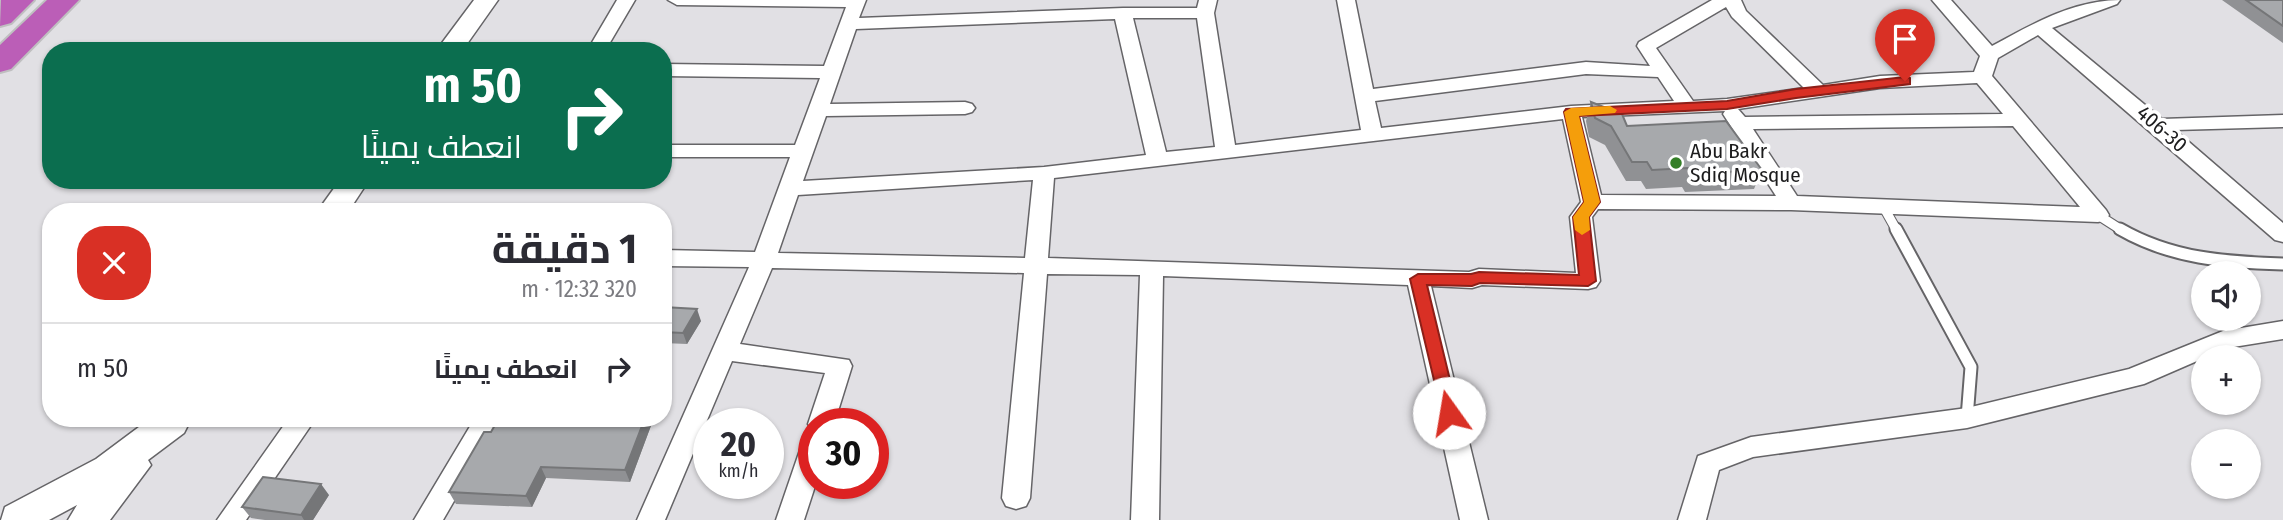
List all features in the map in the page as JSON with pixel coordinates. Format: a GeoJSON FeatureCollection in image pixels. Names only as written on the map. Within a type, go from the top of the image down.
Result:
{"type":"FeatureCollection","features":[{"type":"Feature","properties":{"kind":"highway"},"geometry":{"type":"LineString","coordinates":[[0,17],[19,0]]}},
{"type":"Feature","properties":{"kind":"highway"},"geometry":{"type":"LineString","coordinates":[[0,62],[64,0]]}},
{"type":"Feature","properties":{"kind":"street"},"geometry":{"type":"LineString","coordinates":[[456,42],[486,0]]}},
{"type":"Feature","properties":{"kind":"street"},"geometry":{"type":"LineString","coordinates":[[601,42],[626,0]]}},
{"type":"Feature","properties":{"kind":"street"},"geometry":{"type":"LineString","coordinates":[[651,520],[764,260],[857,1],[677,0]]}},
{"type":"Feature","properties":{"kind":"street"},"geometry":{"type":"LineString","coordinates":[[1346,0],[1372,133]]}},
{"type":"Feature","properties":{"kind":"street"},"geometry":{"type":"LineString","coordinates":[[1688,107],[1646,47],[1725,0]]}},
{"type":"Feature","properties":{"kind":"street"},"geometry":{"type":"LineString","coordinates":[[1732,0],[1738,13],[1818,91]]}},
{"type":"Feature","properties":{"kind":"street"},"geometry":{"type":"LineString","coordinates":[[1941,0],[1990,55]]}},
{"type":"Feature","properties":{"kind":"street"},"geometry":{"type":"LineString","coordinates":[[1982,77],[1990,55],[2039,27],[2111,0]]}},
{"type":"Feature","properties":{"kind":"street"},"geometry":{"type":"LineString","coordinates":[[848,24],[1206,7],[1226,153]]}},
{"type":"Feature","properties":{"kind":"street"},"geometry":{"type":"LineString","coordinates":[[1123,13],[1158,160]]}},
{"type":"Feature","properties":{"kind":"street","name":"406-30"},"geometry":{"type":"LineString","coordinates":[[2039,27],[2283,235]]}},
{"type":"Feature","properties":{"kind":"street"},"geometry":{"type":"LineString","coordinates":[[1365,96],[1586,68],[1663,71]]}},
{"type":"Feature","properties":{"kind":"street"},"geometry":{"type":"LineString","coordinates":[[672,70],[831,72]]}},
{"type":"Feature","properties":{"kind":"street"},"geometry":{"type":"LineString","coordinates":[[789,189],[1044,173],[1571,112],[1727,105],[1880,82],[1982,77]]}},
{"type":"Feature","properties":{"kind":"street"},"geometry":{"type":"LineString","coordinates":[[1982,77],[2098,215]]}},
{"type":"Feature","properties":{"kind":"street"},"geometry":{"type":"LineString","coordinates":[[1773,96],[1792,122]]}},
{"type":"Feature","properties":{"kind":"street"},"geometry":{"type":"LineString","coordinates":[[1727,105],[1791,203]]}},
{"type":"Feature","properties":{"kind":"street"},"geometry":{"type":"LineString","coordinates":[[817,110],[965,108]]}},
{"type":"Feature","properties":{"kind":"street"},"geometry":{"type":"LineString","coordinates":[[672,258],[1152,268],[1418,279],[1588,281],[1581,217],[1592,202],[1571,112]]}},
{"type":"Feature","properties":{"kind":"street"},"geometry":{"type":"LineString","coordinates":[[1739,122],[2019,121]]}},
{"type":"Feature","properties":{"kind":"street"},"geometry":{"type":"LineString","coordinates":[[2157,125],[2283,121]]}},
{"type":"Feature","properties":{"kind":"street"},"geometry":{"type":"LineString","coordinates":[[672,151],[803,151]]}},
{"type":"Feature","properties":{"kind":"street"},"geometry":{"type":"LineString","coordinates":[[1016,498],[1044,173]]}},
{"type":"Feature","properties":{"kind":"street"},"geometry":{"type":"LineString","coordinates":[[1592,202],[1791,203],[2098,215]]}},
{"type":"Feature","properties":{"kind":"street"},"geometry":{"type":"LineString","coordinates":[[1145,520],[1152,268]]}},
{"type":"Feature","properties":{"kind":"street"},"geometry":{"type":"LineString","coordinates":[[1418,279],[1474,520]]}},
{"type":"Feature","properties":{"kind":"street"},"geometry":{"type":"LineString","coordinates":[[1692,520],[1707,463],[1751,447],[1967,418],[2135,377],[2223,340],[2283,330]]}},
{"type":"Feature","properties":{"kind":"street"},"geometry":{"type":"LineString","coordinates":[[724,351],[840,366],[826,408]]}},
{"type":"Feature","properties":{"kind":"street"},"geometry":{"type":"LineString","coordinates":[[17,519],[109,469],[165,427]]}},
{"type":"Feature","properties":{"kind":"street"},"geometry":{"type":"LineString","coordinates":[[87,520],[125,472],[167,427]]}},
{"type":"Feature","properties":{"kind":"street"},"geometry":{"type":"LineString","coordinates":[[231,520],[297,427]]}},
{"type":"Feature","properties":{"kind":"street"},"geometry":{"type":"LineString","coordinates":[[428,520],[484,427]]}},
{"type":"Feature","properties":{"kind":"street"},"geometry":{"type":"LineString","coordinates":[[790,520],[798,496]]}},
{"type":"Feature","properties":{"kind":"street"},"geometry":{"type":"LineString","coordinates":[[17,519],[41,512],[60,511],[81,520]]}},
{"type":"Feature","properties":{"kind":"lane"},"geometry":{"type":"LineString","coordinates":[[1883,206],[1971,367],[1967,418]]}},
{"type":"Feature","properties":{"kind":"lane"},"geometry":{"type":"LineString","coordinates":[[2098,215],[2143,243],[2189,259],[2283,264]]}},
{"type":"Feature","properties":{"kind":"building"},"geometry":{"type":"Polygon","coordinates":[[[2246,0],[2283,0],[2283,26],[2246,0]]]}},
{"type":"Feature","properties":{"kind":"building"},"geometry":{"type":"Polygon","coordinates":[[[1591,102],[1622,114],[1627,126],[1726,121],[1762,170],[1692,174],[1688,168],[1652,170],[1647,162],[1632,162],[1611,126],[1595,118],[1591,102]]]}},
{"type":"Feature","properties":{"kind":"building"},"geometry":{"type":"Polygon","coordinates":[[[672,308],[697,309],[683,333],[672,332],[672,308]]]}},
{"type":"Feature","properties":{"kind":"building"},"geometry":{"type":"Polygon","coordinates":[[[494,427],[642,427],[625,470],[541,467],[526,496],[449,492],[484,432],[491,432],[494,427]]]}},
{"type":"Feature","properties":{"kind":"building"},"geometry":{"type":"Polygon","coordinates":[[[263,477],[321,484],[301,515],[242,507],[263,477]]]}},
{"type":"Feature","properties":{"kind":"slow traffic"},"geometry":{"type":"LineString","coordinates":[[1582,230],[1581,217],[1592,202],[1571,112],[1610,110]]}},
{"type":"Feature","properties":{"kind":"place","name":"Abu Bakr Sdiq Mosque"},"geometry":{"type":"Point","coordinates":[1676,163]}},
{"type":"Feature","properties":{"kind":"route"},"geometry":{"type":"LineString","coordinates":[[1449,413],[1418,279],[1588,281],[1581,217],[1592,202],[1571,112],[1727,105],[1773,96],[1905,81]]}}]}
